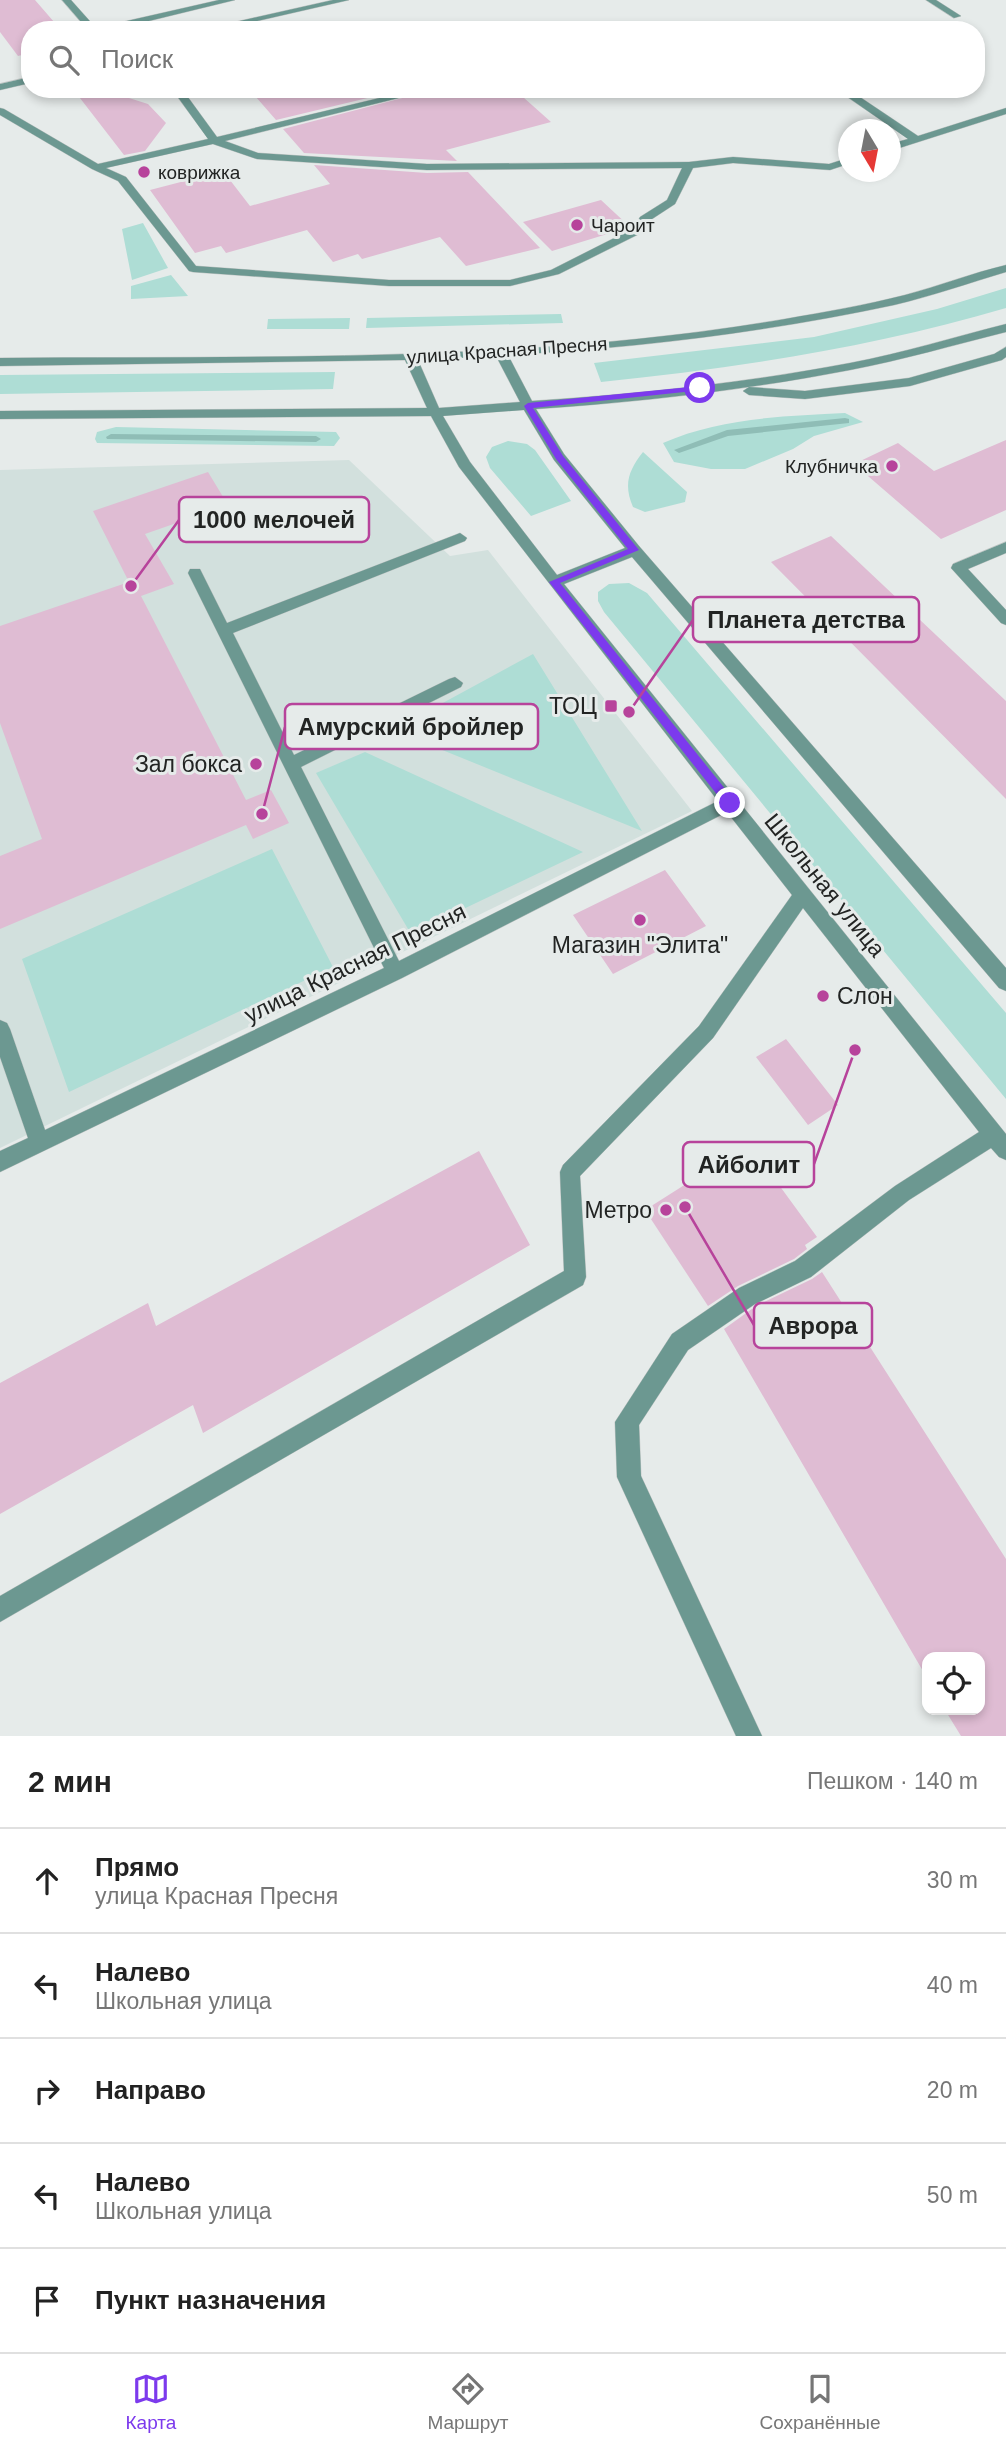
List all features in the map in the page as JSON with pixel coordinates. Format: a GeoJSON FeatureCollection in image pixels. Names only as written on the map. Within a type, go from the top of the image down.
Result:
{"type":"FeatureCollection","features":[{"type":"Feature","properties":{"kind":"street"},"geometry":{"type":"LineString","coordinates":[[66,0],[87,21]]}},
{"type":"Feature","properties":{"kind":"street"},"geometry":{"type":"LineString","coordinates":[[136,21],[230,0]]}},
{"type":"Feature","properties":{"kind":"street"},"geometry":{"type":"LineString","coordinates":[[246,21],[345,0]]}},
{"type":"Feature","properties":{"kind":"street"},"geometry":{"type":"LineString","coordinates":[[930,0],[957,16]]}},
{"type":"Feature","properties":{"kind":"street"},"geometry":{"type":"LineString","coordinates":[[0,87],[21,82]]}},
{"type":"Feature","properties":{"kind":"street"},"geometry":{"type":"LineString","coordinates":[[183,98],[214,141],[257,156],[427,167],[688,164],[733,160],[830,167],[838,164]]}},
{"type":"Feature","properties":{"kind":"street"},"geometry":{"type":"LineString","coordinates":[[96,167],[393,98]]}},
{"type":"Feature","properties":{"kind":"street"},"geometry":{"type":"LineString","coordinates":[[855,98],[917,139]]}},
{"type":"Feature","properties":{"kind":"street"},"geometry":{"type":"LineString","coordinates":[[0,111],[96,167],[122,179],[193,269],[389,283],[510,283],[555,272],[639,230],[644,219],[671,202],[688,164]]}},
{"type":"Feature","properties":{"kind":"street"},"geometry":{"type":"LineString","coordinates":[[901,145],[1006,111]]}},
{"type":"Feature","properties":{"kind":"street","name":"улица Красная Пресня"},"geometry":{"type":"LineString","coordinates":[[0,362],[410,357],[698,335],[897,300],[1006,268]]}},
{"type":"Feature","properties":{"kind":"street"},"geometry":{"type":"LineString","coordinates":[[0,415],[435,412],[528,406],[774,380],[853,366],[1006,328]]}},
{"type":"Feature","properties":{"kind":"street"},"geometry":{"type":"LineString","coordinates":[[500,351],[528,406],[559,457],[635,550],[1006,982]]}},
{"type":"Feature","properties":{"kind":"street"},"geometry":{"type":"LineString","coordinates":[[700,388],[805,394],[910,382],[998,357],[1006,351]]}},
{"type":"Feature","properties":{"kind":"street","name":"Школьная улица"},"geometry":{"type":"LineString","coordinates":[[410,357],[435,412],[464,464],[554,582],[1000,1142]]}},
{"type":"Feature","properties":{"kind":"street"},"geometry":{"type":"LineString","coordinates":[[224,630],[460,538]]}},
{"type":"Feature","properties":{"kind":"street"},"geometry":{"type":"LineString","coordinates":[[1006,547],[958,569],[1006,619]]}},
{"type":"Feature","properties":{"kind":"street"},"geometry":{"type":"LineString","coordinates":[[554,582],[635,550]]}},
{"type":"Feature","properties":{"kind":"street"},"geometry":{"type":"LineString","coordinates":[[195,573],[395,972]]}},
{"type":"Feature","properties":{"kind":"street"},"geometry":{"type":"LineString","coordinates":[[290,764],[455,683]]}},
{"type":"Feature","properties":{"kind":"street","name":"улица Красная Пресня"},"geometry":{"type":"LineString","coordinates":[[0,1162],[395,972],[730,803]]}},
{"type":"Feature","properties":{"kind":"street"},"geometry":{"type":"LineString","coordinates":[[0,1610],[575,1277],[570,1172],[706,1032],[803,894]]}},
{"type":"Feature","properties":{"kind":"street"},"geometry":{"type":"LineString","coordinates":[[0,1029],[40,1143]]}},
{"type":"Feature","properties":{"kind":"street"},"geometry":{"type":"LineString","coordinates":[[749,1736],[629,1477],[627,1422],[680,1342],[747,1296],[803,1269],[902,1192],[1000,1142]]}},
{"type":"Feature","properties":{"kind":"shaded area"},"geometry":{"type":"Polygon","coordinates":[[[349,460],[450,556],[488,550],[692,811],[0,1148],[0,470],[349,460]]]}},
{"type":"Feature","properties":{"kind":"green space"},"geometry":{"type":"Polygon","coordinates":[[[143,223],[168,268],[132,280],[122,229],[143,223]]]}},
{"type":"Feature","properties":{"kind":"green space"},"geometry":{"type":"Polygon","coordinates":[[[171,275],[188,296],[131,299],[131,286],[171,275]]]}},
{"type":"Feature","properties":{"kind":"green space"},"geometry":{"type":"Polygon","coordinates":[[[1006,288],[1006,308],[856,345],[755,363],[601,382],[594,363],[814,337],[937,309],[1006,288]]]}},
{"type":"Feature","properties":{"kind":"green space"},"geometry":{"type":"Polygon","coordinates":[[[561,314],[563,323],[366,328],[367,318],[561,314]]]}},
{"type":"Feature","properties":{"kind":"green space"},"geometry":{"type":"Polygon","coordinates":[[[350,318],[349,329],[267,329],[268,319],[350,318]]]}},
{"type":"Feature","properties":{"kind":"green space"},"geometry":{"type":"Polygon","coordinates":[[[335,372],[333,389],[0,394],[0,375],[335,372]]]}},
{"type":"Feature","properties":{"kind":"green space"},"geometry":{"type":"Polygon","coordinates":[[[845,413],[863,422],[814,436],[793,449],[745,469],[711,469],[674,462],[663,443],[729,423],[845,413]]]}},
{"type":"Feature","properties":{"kind":"green space"},"geometry":{"type":"Polygon","coordinates":[[[116,427],[336,432],[340,438],[334,446],[97,443],[97,432],[116,427]]]}},
{"type":"Feature","properties":{"kind":"green space"},"geometry":{"type":"Polygon","coordinates":[[[508,441],[527,444],[535,450],[571,501],[531,516],[490,468],[486,457],[492,447],[508,441]]]}},
{"type":"Feature","properties":{"kind":"green space"},"geometry":{"type":"Polygon","coordinates":[[[643,452],[687,492],[685,502],[645,512],[633,507],[628,491],[629,478],[643,452]]]}},
{"type":"Feature","properties":{"kind":"green space"},"geometry":{"type":"Polygon","coordinates":[[[629,583],[647,593],[1006,1013],[1006,1099],[604,612],[598,601],[598,592],[609,584],[629,583]]]}},
{"type":"Feature","properties":{"kind":"green space"},"geometry":{"type":"Polygon","coordinates":[[[533,654],[642,831],[393,730],[533,654]]]}},
{"type":"Feature","properties":{"kind":"green space"},"geometry":{"type":"Polygon","coordinates":[[[365,752],[583,852],[411,934],[316,773],[365,752]]]}},
{"type":"Feature","properties":{"kind":"green space"},"geometry":{"type":"Polygon","coordinates":[[[272,849],[333,967],[69,1092],[22,959],[272,849]]]}},
{"type":"Feature","properties":{"kind":"building"},"geometry":{"type":"Polygon","coordinates":[[[0,0],[35,0],[53,21],[21,21],[21,55],[18,56],[0,32],[0,0]]]}},
{"type":"Feature","properties":{"kind":"building"},"geometry":{"type":"Polygon","coordinates":[[[80,98],[129,98],[148,104],[166,123],[145,151],[124,155],[80,98]]]}},
{"type":"Feature","properties":{"kind":"building"},"geometry":{"type":"Polygon","coordinates":[[[257,98],[368,98],[276,120],[257,98]]]}},
{"type":"Feature","properties":{"kind":"building"},"geometry":{"type":"Polygon","coordinates":[[[402,98],[524,98],[551,122],[446,150],[457,161],[304,153],[283,129],[402,98]]]}},
{"type":"Feature","properties":{"kind":"building"},"geometry":{"type":"Polygon","coordinates":[[[314,165],[427,173],[468,172],[540,248],[466,266],[440,237],[362,259],[358,254],[333,262],[307,230],[226,253],[221,246],[195,253],[150,190],[223,171],[250,206],[330,184],[314,165]]]}},
{"type":"Feature","properties":{"kind":"building","name":"Чароит"},"geometry":{"type":"Polygon","coordinates":[[[601,200],[630,227],[552,251],[523,222],[601,200]]]}},
{"type":"Feature","properties":{"kind":"building"},"geometry":{"type":"Polygon","coordinates":[[[1006,440],[1006,510],[941,539],[854,464],[898,443],[934,471],[1006,440]]]}},
{"type":"Feature","properties":{"kind":"building"},"geometry":{"type":"Polygon","coordinates":[[[208,472],[228,505],[145,534],[174,584],[141,596],[246,800],[271,790],[289,823],[253,839],[246,825],[0,929],[0,856],[42,839],[0,723],[0,626],[129,582],[93,511],[208,472]]]}},
{"type":"Feature","properties":{"kind":"building"},"geometry":{"type":"Polygon","coordinates":[[[831,536],[1006,701],[1006,799],[771,562],[831,536]]]}},
{"type":"Feature","properties":{"kind":"building","name":"Магазин \"Элита\""},"geometry":{"type":"Polygon","coordinates":[[[665,870],[706,926],[613,974],[573,915],[665,870]]]}},
{"type":"Feature","properties":{"kind":"building"},"geometry":{"type":"Polygon","coordinates":[[[786,1039],[838,1105],[808,1125],[756,1057],[786,1039]]]}},
{"type":"Feature","properties":{"kind":"building"},"geometry":{"type":"Polygon","coordinates":[[[749,1144],[817,1237],[805,1245],[807,1249],[794,1259],[738,1286],[708,1306],[645,1210],[749,1144]]]}},
{"type":"Feature","properties":{"kind":"building"},"geometry":{"type":"Polygon","coordinates":[[[479,1151],[530,1245],[203,1433],[193,1405],[0,1514],[0,1383],[148,1303],[156,1326],[479,1151]]]}},
{"type":"Feature","properties":{"kind":"building"},"geometry":{"type":"Polygon","coordinates":[[[822,1272],[1006,1559],[1006,1736],[961,1736],[948,1715],[985,1715],[985,1652],[922,1652],[922,1669],[724,1329],[756,1306],[822,1272]]]}},
{"type":"Feature","properties":{"kind":"waterway"},"geometry":{"type":"LineString","coordinates":[[679,450],[727,433],[845,421]]}},
{"type":"Feature","properties":{"kind":"waterway"},"geometry":{"type":"LineString","coordinates":[[111,437],[316,439]]}},
{"type":"Feature","properties":{"kind":"place","name":"коврижка"},"geometry":{"type":"Point","coordinates":[144,172]}},
{"type":"Feature","properties":{"kind":"place","name":"Чароит"},"geometry":{"type":"Point","coordinates":[577,225]}},
{"type":"Feature","properties":{"kind":"place","name":"Клубничка"},"geometry":{"type":"Point","coordinates":[892,466]}},
{"type":"Feature","properties":{"kind":"place","name":"1000 мелочей"},"geometry":{"type":"Point","coordinates":[131,586]}},
{"type":"Feature","properties":{"kind":"place","name":"ТОЦ"},"geometry":{"type":"Point","coordinates":[611,706]}},
{"type":"Feature","properties":{"kind":"place","name":"Планета детства"},"geometry":{"type":"Point","coordinates":[629,712]}},
{"type":"Feature","properties":{"kind":"place","name":"Зал бокса"},"geometry":{"type":"Point","coordinates":[256,764]}},
{"type":"Feature","properties":{"kind":"place","name":"Амурский бройлер"},"geometry":{"type":"Point","coordinates":[262,814]}},
{"type":"Feature","properties":{"kind":"place","name":"Магазин \"Элита\""},"geometry":{"type":"Point","coordinates":[640,920]}},
{"type":"Feature","properties":{"kind":"place","name":"Слон"},"geometry":{"type":"Point","coordinates":[823,996]}},
{"type":"Feature","properties":{"kind":"place","name":"Айболит"},"geometry":{"type":"Point","coordinates":[855,1050]}},
{"type":"Feature","properties":{"kind":"place","name":"Аврора"},"geometry":{"type":"Point","coordinates":[685,1207]}},
{"type":"Feature","properties":{"kind":"place","name":"Метро"},"geometry":{"type":"Point","coordinates":[666,1210]}},
{"type":"Feature","properties":{"kind":"route"},"geometry":{"type":"LineString","coordinates":[[700,388],[607,400],[528,406],[559,457],[635,550],[554,582],[730,803]]}}]}
